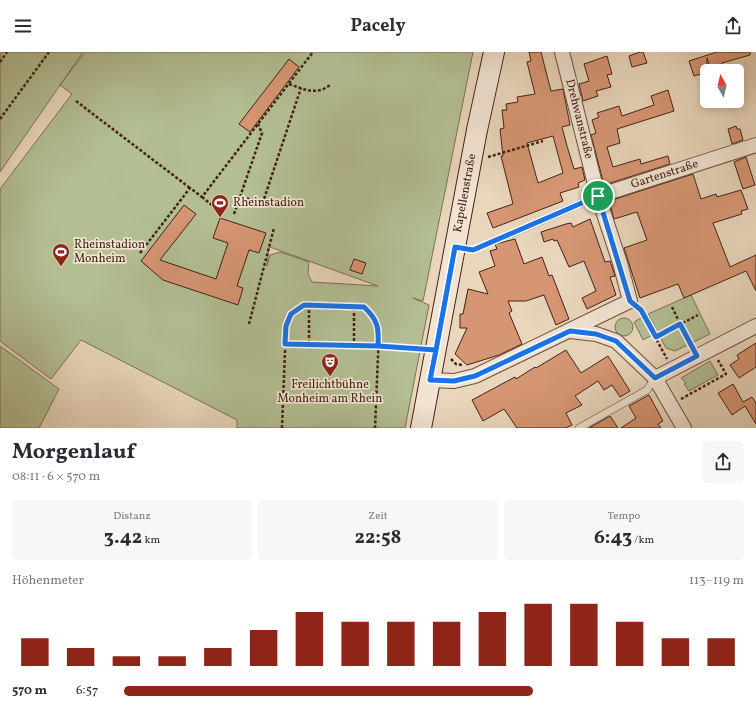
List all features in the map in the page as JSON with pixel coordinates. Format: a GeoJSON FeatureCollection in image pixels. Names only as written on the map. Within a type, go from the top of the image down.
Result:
{"type":"FeatureCollection","features":[{"type":"Feature","properties":{"kind":"street","name":"Kapellenstraße"},"geometry":{"type":"LineString","coordinates":[[421,428],[494,52]]}},
{"type":"Feature","properties":{"kind":"street","name":"Drehwanstraße"},"geometry":{"type":"LineString","coordinates":[[562,52],[598,196],[630,301]]}},
{"type":"Feature","properties":{"kind":"street","name":"Gartenstraße"},"geometry":{"type":"LineString","coordinates":[[598,196],[756,145]]}},
{"type":"Feature","properties":{"kind":"street"},"geometry":{"type":"LineString","coordinates":[[430,380],[454,381],[475,376],[630,301]]}},
{"type":"Feature","properties":{"kind":"street"},"geometry":{"type":"LineString","coordinates":[[655,378],[693,349],[756,326]]}},
{"type":"Feature","properties":{"kind":"street"},"geometry":{"type":"LineString","coordinates":[[570,331],[596,334],[616,341],[655,378],[684,428]]}},
{"type":"Feature","properties":{"kind":"lane","name":"Gartenstraße"},"geometry":{"type":"LineString","coordinates":[[508,235],[598,196]]}},
{"type":"Feature","properties":{"kind":"lane"},"geometry":{"type":"LineString","coordinates":[[579,428],[647,390],[655,378]]}},
{"type":"Feature","properties":{"kind":"path"},"geometry":{"type":"LineString","coordinates":[[0,62],[7,52]]}},
{"type":"Feature","properties":{"kind":"path"},"geometry":{"type":"LineString","coordinates":[[0,119],[49,52]]}},
{"type":"Feature","properties":{"kind":"path"},"geometry":{"type":"LineString","coordinates":[[202,197],[313,52]]}},
{"type":"Feature","properties":{"kind":"path"},"geometry":{"type":"LineString","coordinates":[[289,84],[311,92],[324,90],[330,85]]}},
{"type":"Feature","properties":{"kind":"path"},"geometry":{"type":"LineString","coordinates":[[240,197],[263,202],[301,88]]}},
{"type":"Feature","properties":{"kind":"path"},"geometry":{"type":"LineString","coordinates":[[76,101],[213,206]]}},
{"type":"Feature","properties":{"kind":"path"},"geometry":{"type":"LineString","coordinates":[[234,214],[262,133],[258,124]]}},
{"type":"Feature","properties":{"kind":"path"},"geometry":{"type":"LineString","coordinates":[[493,157],[500,152],[543,141]]}},
{"type":"Feature","properties":{"kind":"path"},"geometry":{"type":"LineString","coordinates":[[140,253],[190,188]]}},
{"type":"Feature","properties":{"kind":"path"},"geometry":{"type":"LineString","coordinates":[[249,324],[274,228]]}},
{"type":"Feature","properties":{"kind":"path"},"geometry":{"type":"LineString","coordinates":[[455,247],[473,250],[508,235]]}},
{"type":"Feature","properties":{"kind":"path"},"geometry":{"type":"LineString","coordinates":[[630,301],[641,310],[667,359]]}},
{"type":"Feature","properties":{"kind":"path"},"geometry":{"type":"LineString","coordinates":[[282,428],[286,326],[291,314],[304,305],[364,307],[375,318],[379,333],[375,428]]}},
{"type":"Feature","properties":{"kind":"path"},"geometry":{"type":"LineString","coordinates":[[309,306],[309,344]]}},
{"type":"Feature","properties":{"kind":"path"},"geometry":{"type":"LineString","coordinates":[[354,307],[354,346]]}},
{"type":"Feature","properties":{"kind":"path"},"geometry":{"type":"LineString","coordinates":[[672,307],[693,349]]}},
{"type":"Feature","properties":{"kind":"path"},"geometry":{"type":"LineString","coordinates":[[656,337],[698,316]]}},
{"type":"Feature","properties":{"kind":"path"},"geometry":{"type":"LineString","coordinates":[[285,344],[378,346],[436,350]]}},
{"type":"Feature","properties":{"kind":"path"},"geometry":{"type":"LineString","coordinates":[[663,361],[673,356]]}},
{"type":"Feature","properties":{"kind":"path"},"geometry":{"type":"LineString","coordinates":[[670,405],[726,374],[718,361]]}},
{"type":"Feature","properties":{"kind":"green space"},"geometry":{"type":"Polygon","coordinates":[[[0,52],[83,52],[0,172],[0,52]]]}},
{"type":"Feature","properties":{"kind":"green space","name":"Rheinstadion"},"geometry":{"type":"Polygon","coordinates":[[[85,52],[473,52],[423,301],[413,298],[429,305],[405,428],[237,428],[237,420],[81,340],[51,379],[0,341],[0,189],[72,94],[60,85],[85,52]],[[270,247],[267,266],[270,255],[280,252],[309,262],[308,274],[312,282],[378,286],[270,247]]]}},
{"type":"Feature","properties":{"kind":"green space"},"geometry":{"type":"Polygon","coordinates":[[[691,295],[710,334],[675,351],[666,348],[648,314],[691,295]]]}},
{"type":"Feature","properties":{"kind":"green space"},"geometry":{"type":"Polygon","coordinates":[[[643,317],[652,335],[643,340],[634,322],[643,317]]]}},
{"type":"Feature","properties":{"kind":"green space"},"geometry":{"type":"Polygon","coordinates":[[[624,318],[630,321],[633,327],[630,333],[624,336],[618,333],[615,327],[618,321],[624,318]]]}},
{"type":"Feature","properties":{"kind":"green space"},"geometry":{"type":"Polygon","coordinates":[[[0,346],[59,389],[39,428],[0,428],[0,346]]]}},
{"type":"Feature","properties":{"kind":"green space"},"geometry":{"type":"Polygon","coordinates":[[[710,361],[718,375],[689,391],[684,384],[686,383],[681,378],[710,361]]]}},
{"type":"Feature","properties":{"kind":"building"},"geometry":{"type":"Polygon","coordinates":[[[529,52],[541,52],[551,91],[563,89],[570,125],[562,127],[574,169],[582,167],[585,180],[578,183],[579,187],[560,193],[563,201],[493,228],[487,213],[513,204],[501,156],[503,156],[500,129],[504,128],[502,110],[507,110],[506,104],[518,102],[517,97],[535,94],[527,62],[531,61],[529,52]],[[553,136],[527,143],[538,183],[563,173],[553,136]]]}},
{"type":"Feature","properties":{"kind":"building"},"geometry":{"type":"Polygon","coordinates":[[[643,52],[647,63],[632,67],[629,56],[643,52]]]}},
{"type":"Feature","properties":{"kind":"building"},"geometry":{"type":"Polygon","coordinates":[[[717,52],[750,52],[750,55],[722,64],[709,64],[707,58],[707,64],[700,64],[700,74],[694,76],[689,61],[717,52]]]}},
{"type":"Feature","properties":{"kind":"building"},"geometry":{"type":"Polygon","coordinates":[[[607,56],[612,74],[607,75],[611,87],[596,91],[598,96],[583,101],[579,84],[589,81],[584,64],[607,56]]]}},
{"type":"Feature","properties":{"kind":"building"},"geometry":{"type":"Polygon","coordinates":[[[289,59],[299,67],[250,132],[239,124],[289,59]]]}},
{"type":"Feature","properties":{"kind":"building"},"geometry":{"type":"Polygon","coordinates":[[[668,90],[674,111],[617,129],[620,143],[607,147],[613,167],[640,159],[641,164],[668,156],[670,164],[604,185],[591,135],[596,133],[592,120],[599,117],[597,113],[619,106],[622,116],[654,105],[651,96],[668,90]]]}},
{"type":"Feature","properties":{"kind":"building"},"geometry":{"type":"Polygon","coordinates":[[[736,126],[737,129],[740,129],[743,140],[732,144],[728,129],[736,126]]]}},
{"type":"Feature","properties":{"kind":"building"},"geometry":{"type":"Polygon","coordinates":[[[746,157],[755,185],[743,189],[734,162],[746,157]]]}},
{"type":"Feature","properties":{"kind":"building"},"geometry":{"type":"Polygon","coordinates":[[[693,174],[701,199],[716,194],[717,197],[741,190],[748,209],[741,211],[742,214],[713,223],[730,267],[756,255],[756,291],[746,271],[684,298],[678,284],[640,298],[624,248],[647,240],[637,212],[614,219],[609,201],[693,174]]]}},
{"type":"Feature","properties":{"kind":"building"},"geometry":{"type":"Polygon","coordinates":[[[184,205],[196,214],[160,260],[216,279],[228,243],[213,238],[220,218],[266,233],[259,253],[249,250],[237,286],[243,288],[238,305],[163,280],[141,261],[184,205]]]}},
{"type":"Feature","properties":{"kind":"building"},"geometry":{"type":"Polygon","coordinates":[[[590,219],[605,262],[610,261],[615,276],[610,277],[616,295],[587,309],[582,298],[596,291],[584,261],[569,267],[557,240],[554,241],[553,239],[544,242],[541,232],[571,223],[573,227],[590,219]]]}},
{"type":"Feature","properties":{"kind":"building"},"geometry":{"type":"Polygon","coordinates":[[[515,239],[524,264],[542,257],[549,276],[552,275],[569,319],[556,325],[544,295],[526,301],[508,301],[512,311],[509,313],[522,344],[499,355],[467,365],[455,354],[467,328],[460,328],[460,314],[463,314],[468,289],[488,294],[479,272],[495,266],[490,251],[497,249],[495,244],[515,239]]]}},
{"type":"Feature","properties":{"kind":"building"},"geometry":{"type":"Polygon","coordinates":[[[354,259],[366,263],[362,274],[350,270],[354,259]]]}},
{"type":"Feature","properties":{"kind":"building"},"geometry":{"type":"Polygon","coordinates":[[[756,343],[756,367],[739,378],[730,365],[739,359],[737,355],[756,343]]]}},
{"type":"Feature","properties":{"kind":"building"},"geometry":{"type":"Polygon","coordinates":[[[566,350],[581,373],[608,356],[630,391],[620,397],[612,385],[604,390],[598,381],[575,396],[582,405],[566,413],[572,425],[566,428],[517,428],[504,409],[483,421],[472,400],[515,377],[516,379],[566,350]]]}},
{"type":"Feature","properties":{"kind":"building"},"geometry":{"type":"Polygon","coordinates":[[[733,384],[743,402],[752,397],[756,403],[756,424],[745,406],[732,415],[718,393],[733,384]]]}},
{"type":"Feature","properties":{"kind":"building"},"geometry":{"type":"Polygon","coordinates":[[[649,395],[663,421],[658,424],[661,428],[621,428],[636,418],[629,406],[649,395]]]}},
{"type":"Feature","properties":{"kind":"building"},"geometry":{"type":"Polygon","coordinates":[[[610,416],[618,428],[589,428],[610,416]]]}},
{"type":"Feature","properties":{"kind":"place","name":"Rheinstadion"},"geometry":{"type":"Point","coordinates":[220,218]}},
{"type":"Feature","properties":{"kind":"place","name":"Rheinstadion Monheim"},"geometry":{"type":"Point","coordinates":[61,267]}},
{"type":"Feature","properties":{"kind":"place","name":"Freilichtbühne Monheim am Rhein"},"geometry":{"type":"Point","coordinates":[330,377]}},
{"type":"Feature","properties":{"kind":"route"},"geometry":{"type":"LineString","coordinates":[[598,196],[473,250],[455,247],[436,350],[378,346],[379,333],[375,318],[364,307],[304,305],[291,314],[286,326],[285,344],[378,346],[436,350],[430,380],[454,381],[475,376],[570,331],[596,334],[616,341],[655,378],[697,356],[680,324],[656,337],[641,310],[630,301],[620,263],[598,196]]}}]}
